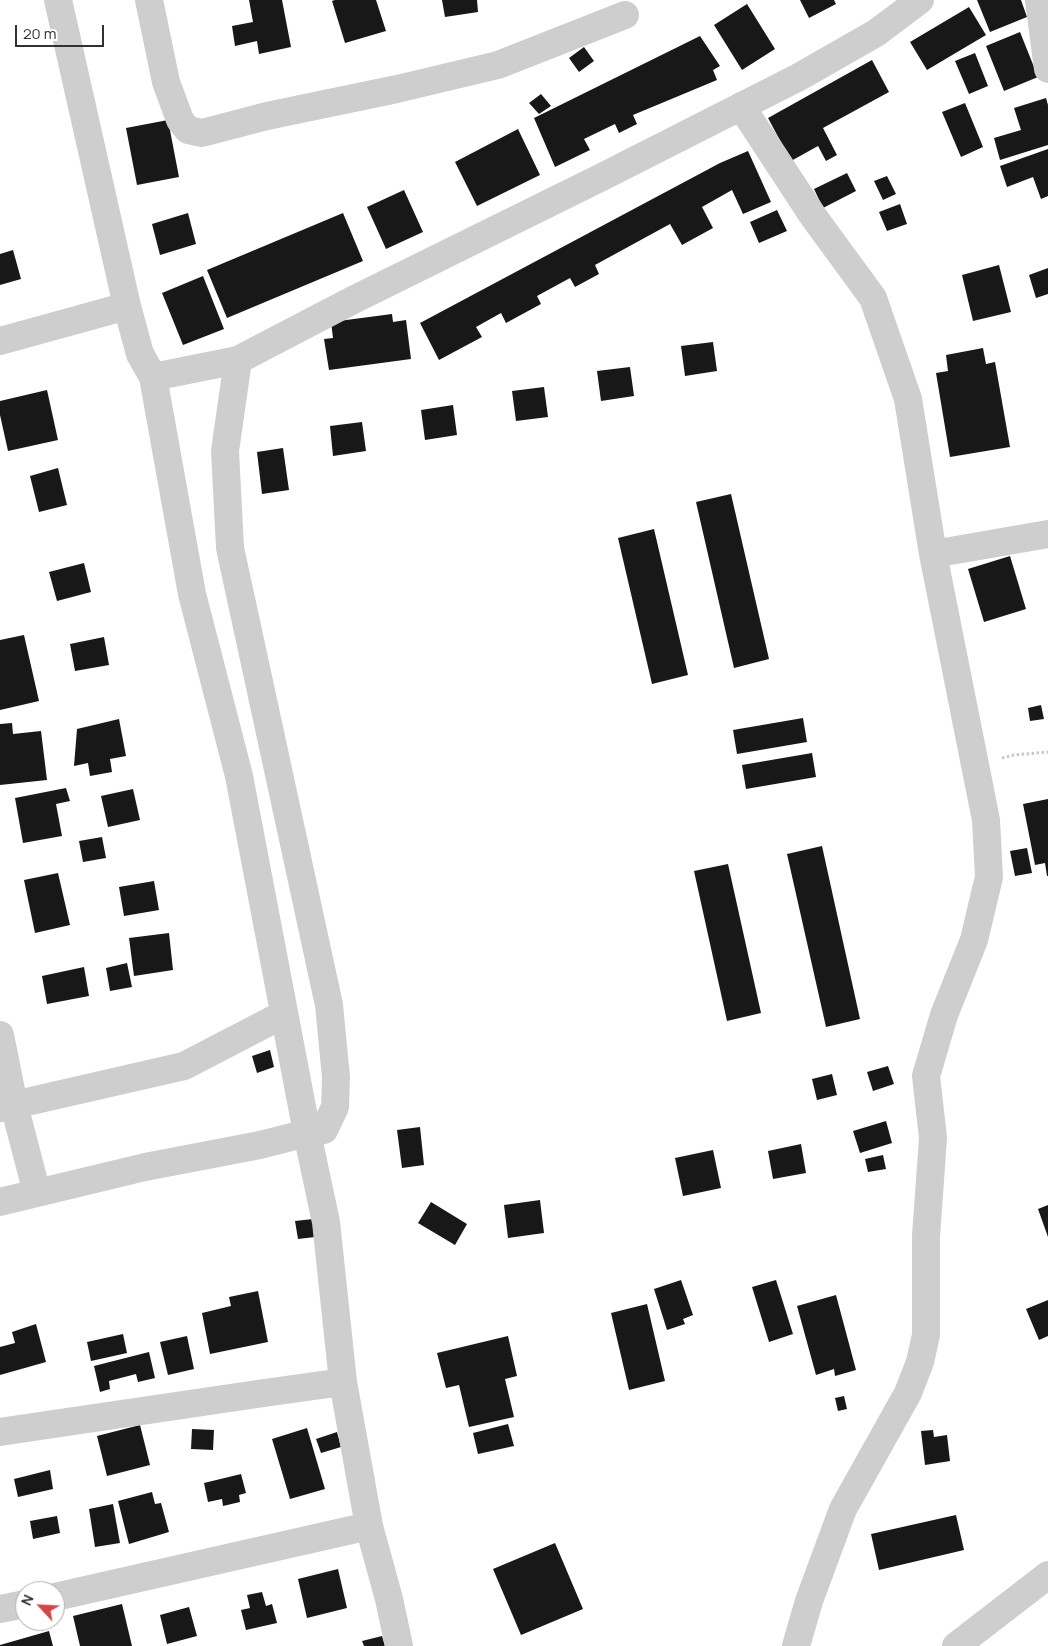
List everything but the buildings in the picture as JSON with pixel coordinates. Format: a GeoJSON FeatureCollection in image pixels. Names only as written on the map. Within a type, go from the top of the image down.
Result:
{"type":"FeatureCollection","features":[{"type":"Feature","properties":{"kind":"street"},"geometry":{"type":"LineString","coordinates":[[58,0],[127,306],[140,354],[154,377],[192,594],[239,776],[307,1133],[326,1222],[343,1382],[369,1526],[389,1599],[399,1646]]}},
{"type":"Feature","properties":{"kind":"street"},"geometry":{"type":"LineString","coordinates":[[149,0],[166,82],[180,120],[188,130],[202,133],[268,116],[396,89],[498,64],[625,15]]}},
{"type":"Feature","properties":{"kind":"street"},"geometry":{"type":"LineString","coordinates":[[154,377],[238,360],[353,300],[602,177],[799,76],[876,33],[920,0]]}},
{"type":"Feature","properties":{"kind":"street"},"geometry":{"type":"LineString","coordinates":[[1039,0],[1048,69]]}},
{"type":"Feature","properties":{"kind":"street"},"geometry":{"type":"LineString","coordinates":[[741,106],[813,216],[873,298],[908,399],[933,554],[986,820],[989,877],[974,940],[944,1015],[926,1076],[932,1138],[926,1236],[926,1335],[920,1362],[908,1393],[844,1509],[809,1601],[796,1646]]}},
{"type":"Feature","properties":{"kind":"street"},"geometry":{"type":"LineString","coordinates":[[0,341],[127,306]]}},
{"type":"Feature","properties":{"kind":"street"},"geometry":{"type":"LineString","coordinates":[[0,1202],[145,1167],[260,1146],[324,1130],[335,1107],[336,1077],[329,1005],[230,548],[225,451],[238,360]]}},
{"type":"Feature","properties":{"kind":"street"},"geometry":{"type":"LineString","coordinates":[[933,554],[1048,534]]}},
{"type":"Feature","properties":{"kind":"street"},"geometry":{"type":"LineString","coordinates":[[7,1106],[184,1066],[284,1014]]}},
{"type":"Feature","properties":{"kind":"street"},"geometry":{"type":"LineString","coordinates":[[0,1035],[7,1106],[37,1193]]}},
{"type":"Feature","properties":{"kind":"street"},"geometry":{"type":"LineString","coordinates":[[0,1432],[343,1382]]}},
{"type":"Feature","properties":{"kind":"street"},"geometry":{"type":"LineString","coordinates":[[65,1595],[369,1526]]}},
{"type":"Feature","properties":{"kind":"street"},"geometry":{"type":"LineString","coordinates":[[956,1646],[1048,1575]]}},
{"type":"Feature","properties":{"kind":"street"},"geometry":{"type":"LineString","coordinates":[[0,1609],[15,1606]]}},
{"type":"Feature","properties":{"kind":"path"},"geometry":{"type":"LineString","coordinates":[[975,767],[1014,755],[1048,752]]}}]}
